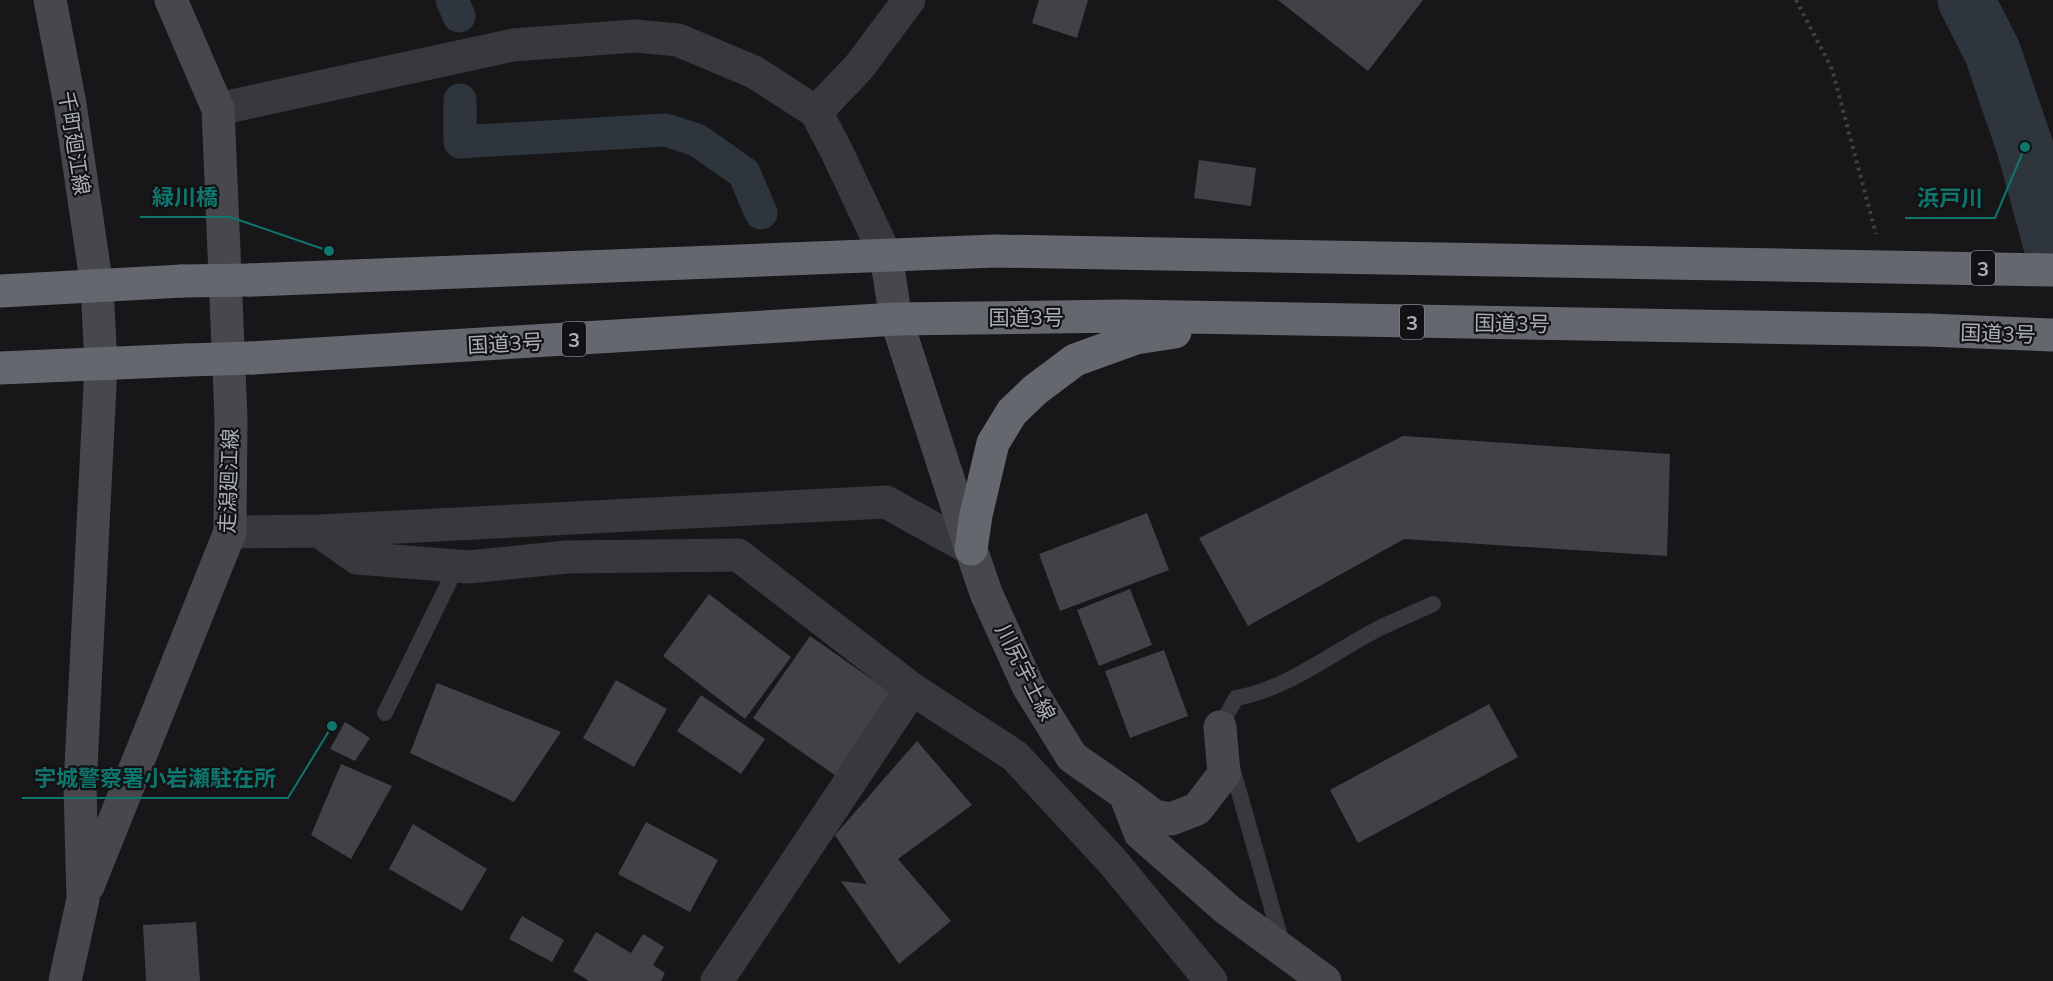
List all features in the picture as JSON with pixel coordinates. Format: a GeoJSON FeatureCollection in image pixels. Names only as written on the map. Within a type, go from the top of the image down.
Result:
{"type":"FeatureCollection","features":[{"type":"Feature","properties":{"kind":"highway","name":"3"},"geometry":{"type":"LineString","coordinates":[[0,291],[182,281],[996,251],[2053,270]]}},
{"type":"Feature","properties":{"kind":"highway","name":"国道3号"},"geometry":{"type":"LineString","coordinates":[[0,368],[252,358],[896,319],[1124,316],[1928,330],[2053,335]]}},
{"type":"Feature","properties":{"kind":"highway"},"geometry":{"type":"LineString","coordinates":[[971,549],[976,515],[993,443],[1012,412],[1035,390],[1075,360],[1136,338],[1251,320]]}},
{"type":"Feature","properties":{"kind":"main road","name":"千町廻江線"},"geometry":{"type":"LineString","coordinates":[[50,0],[70,104],[97,287]]}},
{"type":"Feature","properties":{"kind":"main road"},"geometry":{"type":"LineString","coordinates":[[171,0],[218,109]]}},
{"type":"Feature","properties":{"kind":"main road","name":"走潟廻江線"},"geometry":{"type":"LineString","coordinates":[[65,981],[84,899],[230,532],[231,418],[218,109]]}},
{"type":"Feature","properties":{"kind":"main road","name":"川尻宇土線"},"geometry":{"type":"LineString","coordinates":[[886,256],[896,319],[986,593],[1028,686],[1072,757],[1154,816],[1171,819],[1197,809],[1224,774],[1220,727]]}},
{"type":"Feature","properties":{"kind":"main road","name":"走潟廻江線"},"geometry":{"type":"LineString","coordinates":[[84,899],[80,787],[101,365],[97,287]]}},
{"type":"Feature","properties":{"kind":"main road"},"geometry":{"type":"LineString","coordinates":[[1125,794],[1140,833],[1228,910],[1325,981]]}},
{"type":"Feature","properties":{"kind":"street"},"geometry":{"type":"LineString","coordinates":[[816,112],[859,67],[909,0]]}},
{"type":"Feature","properties":{"kind":"street"},"geometry":{"type":"LineString","coordinates":[[218,109],[513,45],[635,36],[678,40],[754,72],[816,112],[837,150],[886,256]]}},
{"type":"Feature","properties":{"kind":"street"},"geometry":{"type":"LineString","coordinates":[[230,532],[319,531],[886,502],[971,549]]}},
{"type":"Feature","properties":{"kind":"street"},"geometry":{"type":"LineString","coordinates":[[319,531],[357,558],[469,567],[567,557],[738,555],[912,689],[1015,756],[1113,862],[1212,981]]}},
{"type":"Feature","properties":{"kind":"street"},"geometry":{"type":"LineString","coordinates":[[717,981],[912,689]]}},
{"type":"Feature","properties":{"kind":"lane"},"geometry":{"type":"LineString","coordinates":[[385,713],[457,566]]}},
{"type":"Feature","properties":{"kind":"lane"},"geometry":{"type":"LineString","coordinates":[[1284,951],[1262,866],[1220,727],[1236,699],[1257,694],[1323,662],[1374,632],[1433,604]]}},
{"type":"Feature","properties":{"kind":"path"},"geometry":{"type":"LineString","coordinates":[[1796,0],[1832,69],[1899,267]]}},
{"type":"Feature","properties":{"kind":"building"},"geometry":{"type":"Polygon","coordinates":[[[1039,0],[1088,0],[1077,38],[1032,23],[1039,0]]]}},
{"type":"Feature","properties":{"kind":"building"},"geometry":{"type":"Polygon","coordinates":[[[1278,0],[1423,0],[1368,71],[1278,0]]]}},
{"type":"Feature","properties":{"kind":"building"},"geometry":{"type":"Polygon","coordinates":[[[1199,160],[1256,168],[1251,206],[1194,198],[1199,160]]]}},
{"type":"Feature","properties":{"kind":"building"},"geometry":{"type":"Polygon","coordinates":[[[1403,436],[1670,454],[1667,556],[1404,539],[1248,626],[1199,538],[1403,436]]]}},
{"type":"Feature","properties":{"kind":"building"},"geometry":{"type":"Polygon","coordinates":[[[1147,513],[1169,570],[1060,611],[1039,554],[1147,513]]]}},
{"type":"Feature","properties":{"kind":"building"},"geometry":{"type":"Polygon","coordinates":[[[1130,589],[1152,645],[1099,666],[1077,610],[1130,589]]]}},
{"type":"Feature","properties":{"kind":"building"},"geometry":{"type":"Polygon","coordinates":[[[709,594],[791,657],[745,719],[663,656],[709,594]]]}},
{"type":"Feature","properties":{"kind":"building"},"geometry":{"type":"Polygon","coordinates":[[[810,636],[896,696],[839,778],[753,718],[810,636]]]}},
{"type":"Feature","properties":{"kind":"building"},"geometry":{"type":"Polygon","coordinates":[[[1164,650],[1188,716],[1130,738],[1105,671],[1164,650]]]}},
{"type":"Feature","properties":{"kind":"building"},"geometry":{"type":"Polygon","coordinates":[[[616,680],[667,709],[634,767],[583,738],[616,680]]]}},
{"type":"Feature","properties":{"kind":"building"},"geometry":{"type":"Polygon","coordinates":[[[437,683],[561,732],[514,802],[410,753],[437,683]]]}},
{"type":"Feature","properties":{"kind":"building"},"geometry":{"type":"Polygon","coordinates":[[[701,695],[765,739],[741,774],[677,731],[701,695]]]}},
{"type":"Feature","properties":{"kind":"building"},"geometry":{"type":"Polygon","coordinates":[[[1489,704],[1518,757],[1358,843],[1330,790],[1489,704]]]}},
{"type":"Feature","properties":{"kind":"building"},"geometry":{"type":"Polygon","coordinates":[[[345,722],[370,738],[355,761],[330,749],[345,722]]]}},
{"type":"Feature","properties":{"kind":"building"},"geometry":{"type":"Polygon","coordinates":[[[917,741],[972,805],[898,859],[951,921],[899,964],[841,881],[867,884],[835,835],[917,741]]]}},
{"type":"Feature","properties":{"kind":"building"},"geometry":{"type":"Polygon","coordinates":[[[341,764],[392,786],[351,859],[311,835],[341,764]]]}},
{"type":"Feature","properties":{"kind":"building"},"geometry":{"type":"Polygon","coordinates":[[[646,822],[718,860],[690,912],[618,874],[646,822]]]}},
{"type":"Feature","properties":{"kind":"building"},"geometry":{"type":"Polygon","coordinates":[[[413,824],[487,869],[462,911],[389,869],[413,824]]]}},
{"type":"Feature","properties":{"kind":"building"},"geometry":{"type":"Polygon","coordinates":[[[522,916],[564,940],[552,962],[509,939],[522,916]]]}},
{"type":"Feature","properties":{"kind":"building"},"geometry":{"type":"Polygon","coordinates":[[[196,922],[200,981],[146,981],[143,925],[196,922]]]}},
{"type":"Feature","properties":{"kind":"building"},"geometry":{"type":"Polygon","coordinates":[[[596,932],[631,953],[643,934],[664,947],[653,965],[665,973],[661,981],[589,981],[573,971],[596,932]]]}},
{"type":"Feature","properties":{"kind":"waterway"},"geometry":{"type":"LineString","coordinates":[[452,0],[459,16]]}},
{"type":"Feature","properties":{"kind":"waterway"},"geometry":{"type":"LineString","coordinates":[[1966,0],[1992,51],[2025,147],[2053,249]]}},
{"type":"Feature","properties":{"kind":"waterway"},"geometry":{"type":"LineString","coordinates":[[460,100],[460,142],[665,130],[697,140],[744,173],[761,213]]}},
{"type":"Feature","properties":{"kind":"place","name":"浜戸川"},"geometry":{"type":"Point","coordinates":[2025,147]}},
{"type":"Feature","properties":{"kind":"place","name":"緑川橋"},"geometry":{"type":"Point","coordinates":[329,251]}},
{"type":"Feature","properties":{"kind":"place","name":"宇城警察署小岩瀬駐在所"},"geometry":{"type":"Point","coordinates":[332,726]}}]}
